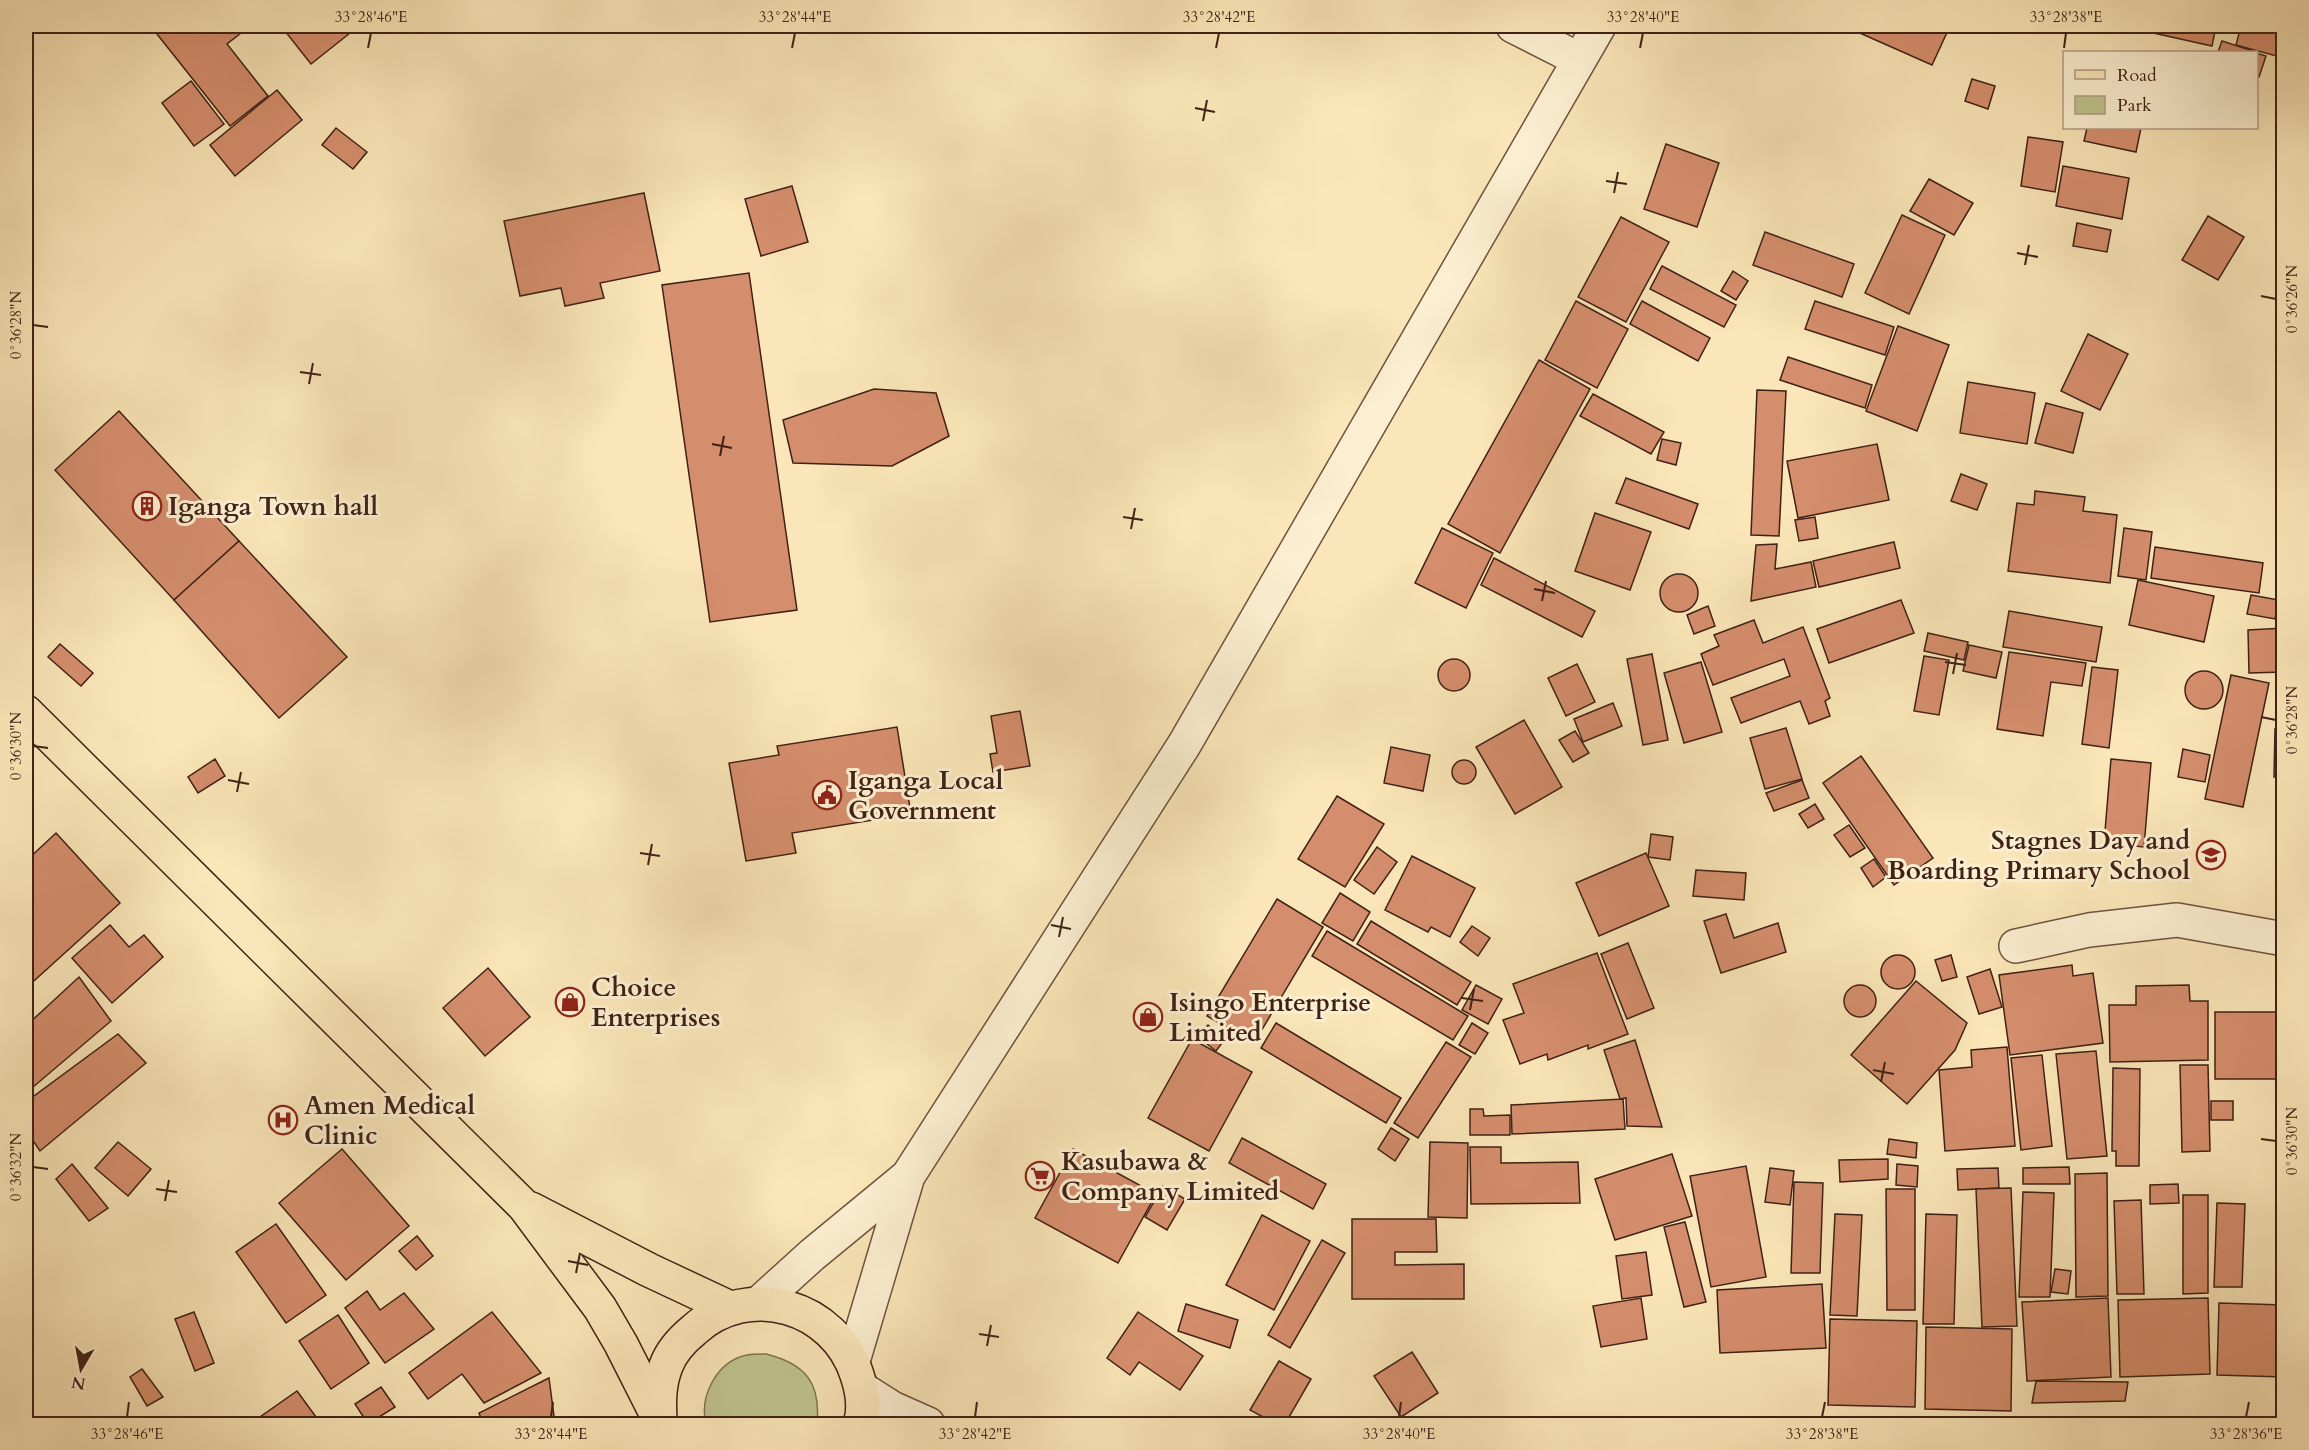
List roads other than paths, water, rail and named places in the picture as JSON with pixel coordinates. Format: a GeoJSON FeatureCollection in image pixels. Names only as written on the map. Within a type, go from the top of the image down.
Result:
{"type":"FeatureCollection","features":[{"type":"Feature","properties":{"kind":"main road"},"geometry":{"type":"LineString","coordinates":[[26,712],[524,1206],[600,1308],[621,1344],[660,1423]]}},
{"type":"Feature","properties":{"kind":"main road"},"geometry":{"type":"LineString","coordinates":[[524,1206],[649,1270],[745,1306],[788,1307],[814,1319],[837,1337],[857,1375],[860,1425]]}},
{"type":"Feature","properties":{"kind":"main road"},"geometry":{"type":"LineString","coordinates":[[660,1423],[659,1392],[667,1364],[682,1340],[704,1320],[745,1306]]}},
{"type":"Feature","properties":{"kind":"street"},"geometry":{"type":"LineString","coordinates":[[1512,26],[1578,59]]}},
{"type":"Feature","properties":{"kind":"street"},"geometry":{"type":"LineString","coordinates":[[745,1306],[812,1255],[908,1176],[1184,745],[1599,26]]}},
{"type":"Feature","properties":{"kind":"street"},"geometry":{"type":"LineString","coordinates":[[2016,946],[2089,930],[2177,920],[2283,939]]}},
{"type":"Feature","properties":{"kind":"street"},"geometry":{"type":"LineString","coordinates":[[908,1176],[857,1375],[892,1408],[928,1425]]}},
{"type":"Feature","properties":{"kind":"place","name":"Iganga Town hall"},"geometry":{"type":"Point","coordinates":[147,506]}},
{"type":"Feature","properties":{"kind":"place","name":"Iganga Local Government"},"geometry":{"type":"Point","coordinates":[827,795]}},
{"type":"Feature","properties":{"kind":"place","name":"Stagnes Day and Boarding Primary School"},"geometry":{"type":"Point","coordinates":[2211,855]}},
{"type":"Feature","properties":{"kind":"place","name":"Choice Enterprises"},"geometry":{"type":"Point","coordinates":[570,1002]}},
{"type":"Feature","properties":{"kind":"place","name":"Isingo Enterprise Limited"},"geometry":{"type":"Point","coordinates":[1148,1017]}},
{"type":"Feature","properties":{"kind":"place","name":"Amen Medical Clinic"},"geometry":{"type":"Point","coordinates":[283,1120]}},
{"type":"Feature","properties":{"kind":"place","name":"Kasubawa & Company Limited"},"geometry":{"type":"Point","coordinates":[1040,1176]}}]}
